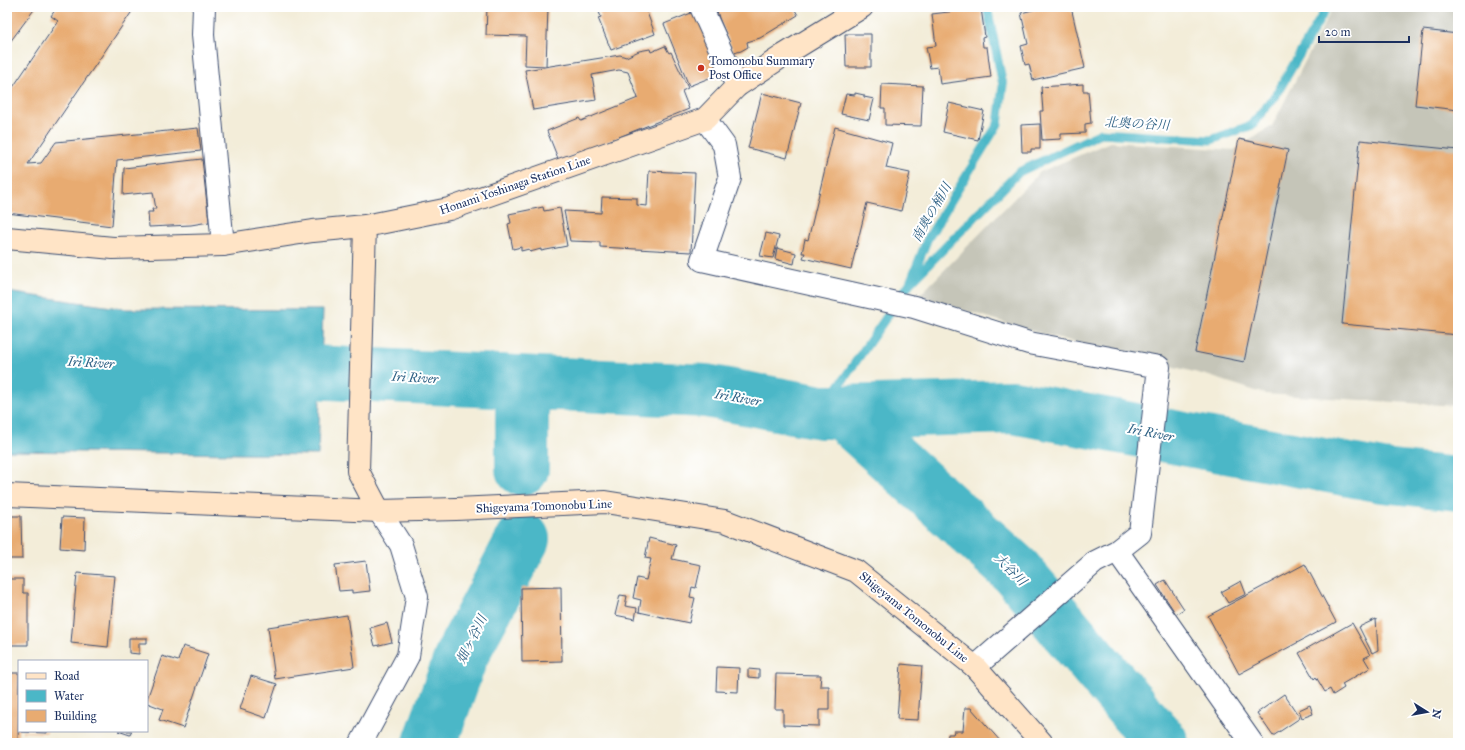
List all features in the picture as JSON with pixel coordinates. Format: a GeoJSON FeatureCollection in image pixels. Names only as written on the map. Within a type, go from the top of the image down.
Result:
{"type":"FeatureCollection","features":[{"type":"Feature","properties":{"kind":"main road","name":"Honami Yoshinaga Station Line"},"geometry":{"type":"LineString","coordinates":[[7,238],[113,248],[223,246],[365,226],[450,209],[705,119],[737,86],[862,7]]}},
{"type":"Feature","properties":{"kind":"main road"},"geometry":{"type":"LineString","coordinates":[[365,226],[358,471],[378,511]]}},
{"type":"Feature","properties":{"kind":"main road","name":"Shigeyama Tomonobu Line"},"geometry":{"type":"LineString","coordinates":[[7,495],[378,511],[456,510],[605,502],[725,521],[856,571],[975,667],[1042,743]]}},
{"type":"Feature","properties":{"kind":"street"},"geometry":{"type":"LineString","coordinates":[[204,7],[203,35],[223,246]]}},
{"type":"Feature","properties":{"kind":"street"},"geometry":{"type":"LineString","coordinates":[[701,7],[737,86]]}},
{"type":"Feature","properties":{"kind":"street"},"geometry":{"type":"LineString","coordinates":[[705,119],[724,145],[730,178],[702,260],[914,307],[1029,343],[1159,367],[1158,387],[1140,533],[1117,551],[1095,562],[975,667]]}},
{"type":"Feature","properties":{"kind":"street"},"geometry":{"type":"LineString","coordinates":[[361,743],[408,656],[417,597],[401,545],[378,511]]}},
{"type":"Feature","properties":{"kind":"street"},"geometry":{"type":"LineString","coordinates":[[1117,551],[1252,743]]}},
{"type":"Feature","properties":{"kind":"shaded area"},"geometry":{"type":"Polygon","coordinates":[[[1333,7],[1458,7],[1458,406],[1265,394],[1206,375],[1039,333],[919,296],[1040,172],[1110,142],[1234,150],[1272,126],[1333,7]]]}},
{"type":"Feature","properties":{"kind":"water"},"geometry":{"type":"Polygon","coordinates":[[[7,292],[126,309],[323,310],[318,455],[7,451],[7,292]]]}},
{"type":"Feature","properties":{"kind":"building"},"geometry":{"type":"Polygon","coordinates":[[[7,7],[36,7],[7,46],[7,7]]]}},
{"type":"Feature","properties":{"kind":"building"},"geometry":{"type":"Polygon","coordinates":[[[57,7],[135,7],[28,164],[41,163],[56,142],[198,128],[201,151],[117,160],[112,226],[7,213],[7,96],[58,21],[51,16],[57,7]]]}},
{"type":"Feature","properties":{"kind":"building"},"geometry":{"type":"Polygon","coordinates":[[[487,7],[548,7],[546,66],[525,65],[526,36],[486,35],[487,7]]]}},
{"type":"Feature","properties":{"kind":"building"},"geometry":{"type":"Polygon","coordinates":[[[597,7],[645,7],[655,34],[611,50],[598,18],[601,17],[597,7]]]}},
{"type":"Feature","properties":{"kind":"building"},"geometry":{"type":"Polygon","coordinates":[[[716,7],[795,7],[798,15],[760,38],[747,42],[748,47],[734,53],[719,18],[716,7]]]}},
{"type":"Feature","properties":{"kind":"building"},"geometry":{"type":"Polygon","coordinates":[[[1044,7],[1071,7],[1085,68],[1033,80],[1029,64],[1025,65],[1021,46],[1028,44],[1021,13],[1044,7]]]}},
{"type":"Feature","properties":{"kind":"building"},"geometry":{"type":"Polygon","coordinates":[[[981,8],[985,37],[982,38],[983,47],[987,47],[991,77],[940,84],[938,67],[930,68],[926,47],[936,46],[932,14],[981,8]]]}},
{"type":"Feature","properties":{"kind":"building"},"geometry":{"type":"Polygon","coordinates":[[[696,11],[722,73],[689,86],[664,24],[696,11]]]}},
{"type":"Feature","properties":{"kind":"building"},"geometry":{"type":"Polygon","coordinates":[[[1423,30],[1458,34],[1458,110],[1415,105],[1423,30]]]}},
{"type":"Feature","properties":{"kind":"building"},"geometry":{"type":"Polygon","coordinates":[[[845,34],[871,34],[871,67],[846,67],[845,34]]]}},
{"type":"Feature","properties":{"kind":"building"},"geometry":{"type":"Polygon","coordinates":[[[665,46],[669,53],[671,52],[688,88],[682,91],[689,109],[559,161],[547,131],[579,118],[581,121],[638,98],[628,72],[619,70],[592,75],[596,100],[533,110],[525,70],[620,55],[626,57],[639,51],[650,49],[651,52],[665,46]]]}},
{"type":"Feature","properties":{"kind":"building"},"geometry":{"type":"Polygon","coordinates":[[[882,84],[923,86],[921,126],[885,125],[885,108],[881,108],[882,84]]]}},
{"type":"Feature","properties":{"kind":"building"},"geometry":{"type":"Polygon","coordinates":[[[1083,84],[1083,91],[1088,91],[1091,123],[1085,124],[1085,133],[1061,134],[1061,139],[1042,140],[1040,111],[1043,111],[1041,87],[1083,84]]]}},
{"type":"Feature","properties":{"kind":"building"},"geometry":{"type":"Polygon","coordinates":[[[762,93],[801,103],[787,158],[748,148],[762,93]]]}},
{"type":"Feature","properties":{"kind":"building"},"geometry":{"type":"Polygon","coordinates":[[[855,93],[874,99],[869,120],[841,114],[846,94],[855,95],[855,93]]]}},
{"type":"Feature","properties":{"kind":"building"},"geometry":{"type":"Polygon","coordinates":[[[949,103],[984,111],[978,140],[943,132],[949,103]]]}},
{"type":"Feature","properties":{"kind":"building"},"geometry":{"type":"Polygon","coordinates":[[[1040,124],[1040,149],[1031,149],[1031,152],[1022,152],[1021,125],[1040,124]]]}},
{"type":"Feature","properties":{"kind":"building"},"geometry":{"type":"Polygon","coordinates":[[[835,127],[892,143],[886,168],[910,173],[901,211],[867,203],[851,269],[803,258],[805,253],[802,253],[805,239],[808,240],[835,127]]]}},
{"type":"Feature","properties":{"kind":"building"},"geometry":{"type":"Polygon","coordinates":[[[1239,139],[1288,150],[1244,362],[1195,352],[1239,139]]]}},
{"type":"Feature","properties":{"kind":"building"},"geometry":{"type":"Polygon","coordinates":[[[1360,140],[1458,150],[1458,335],[1342,324],[1360,140]]]}},
{"type":"Feature","properties":{"kind":"building"},"geometry":{"type":"Polygon","coordinates":[[[202,159],[209,222],[191,225],[149,227],[148,212],[153,212],[152,209],[156,209],[153,192],[123,195],[124,168],[202,159]]]}},
{"type":"Feature","properties":{"kind":"building"},"geometry":{"type":"Polygon","coordinates":[[[649,171],[695,173],[691,252],[600,247],[600,242],[570,241],[564,211],[601,213],[602,197],[637,198],[637,205],[647,206],[649,171]]]}},
{"type":"Feature","properties":{"kind":"building"},"geometry":{"type":"Polygon","coordinates":[[[543,207],[544,211],[560,208],[567,246],[541,251],[541,249],[530,252],[529,249],[521,251],[521,247],[513,249],[508,224],[511,223],[509,214],[543,207]]]}},
{"type":"Feature","properties":{"kind":"building"},"geometry":{"type":"Polygon","coordinates":[[[766,233],[779,236],[773,258],[760,256],[766,233]]]}},
{"type":"Feature","properties":{"kind":"building"},"geometry":{"type":"Polygon","coordinates":[[[777,248],[796,253],[794,264],[775,259],[777,248]]]}},
{"type":"Feature","properties":{"kind":"building"},"geometry":{"type":"Polygon","coordinates":[[[7,516],[21,516],[22,559],[7,559],[7,516]]]}},
{"type":"Feature","properties":{"kind":"building"},"geometry":{"type":"Polygon","coordinates":[[[62,517],[85,518],[84,550],[60,548],[62,517]]]}},
{"type":"Feature","properties":{"kind":"building"},"geometry":{"type":"Polygon","coordinates":[[[649,538],[676,545],[672,559],[701,565],[696,588],[692,587],[690,597],[695,598],[689,623],[639,612],[641,600],[633,598],[637,578],[646,580],[651,559],[645,558],[649,538]]]}},
{"type":"Feature","properties":{"kind":"building"},"geometry":{"type":"Polygon","coordinates":[[[366,561],[370,591],[352,593],[352,590],[339,591],[335,565],[366,561]]]}},
{"type":"Feature","properties":{"kind":"building"},"geometry":{"type":"Polygon","coordinates":[[[1305,564],[1336,622],[1239,674],[1208,616],[1305,564]]]}},
{"type":"Feature","properties":{"kind":"building"},"geometry":{"type":"Polygon","coordinates":[[[77,573],[115,576],[108,647],[71,643],[77,573]]]}},
{"type":"Feature","properties":{"kind":"building"},"geometry":{"type":"Polygon","coordinates":[[[7,579],[23,579],[23,593],[28,593],[28,645],[7,645],[7,579]]]}},
{"type":"Feature","properties":{"kind":"building"},"geometry":{"type":"Polygon","coordinates":[[[1165,580],[1184,609],[1176,614],[1157,585],[1165,580]]]}},
{"type":"Feature","properties":{"kind":"building"},"geometry":{"type":"Polygon","coordinates":[[[1241,581],[1246,594],[1228,603],[1221,592],[1241,581]]]}},
{"type":"Feature","properties":{"kind":"building"},"geometry":{"type":"Polygon","coordinates":[[[561,587],[562,661],[522,662],[521,588],[561,587]]]}},
{"type":"Feature","properties":{"kind":"building"},"geometry":{"type":"Polygon","coordinates":[[[620,595],[627,596],[625,606],[637,608],[635,619],[615,615],[620,595]]]}},
{"type":"Feature","properties":{"kind":"building"},"geometry":{"type":"Polygon","coordinates":[[[347,615],[354,667],[275,679],[268,627],[347,615]]]}},
{"type":"Feature","properties":{"kind":"building"},"geometry":{"type":"Polygon","coordinates":[[[1376,619],[1378,650],[1372,653],[1359,627],[1376,619]]]}},
{"type":"Feature","properties":{"kind":"building"},"geometry":{"type":"Polygon","coordinates":[[[387,623],[392,642],[375,646],[370,628],[387,623]]]}},
{"type":"Feature","properties":{"kind":"building"},"geometry":{"type":"Polygon","coordinates":[[[1352,623],[1370,655],[1364,658],[1370,668],[1342,684],[1344,688],[1333,695],[1330,689],[1325,692],[1316,677],[1314,679],[1299,653],[1352,623]]]}},
{"type":"Feature","properties":{"kind":"building"},"geometry":{"type":"Polygon","coordinates":[[[129,638],[147,638],[147,643],[139,643],[139,654],[129,653],[129,638]]]}},
{"type":"Feature","properties":{"kind":"building"},"geometry":{"type":"Polygon","coordinates":[[[183,646],[208,654],[183,728],[159,720],[163,709],[148,703],[148,696],[162,656],[178,661],[183,646]]]}},
{"type":"Feature","properties":{"kind":"building"},"geometry":{"type":"Polygon","coordinates":[[[901,664],[922,666],[918,720],[897,719],[901,664]]]}},
{"type":"Feature","properties":{"kind":"building"},"geometry":{"type":"Polygon","coordinates":[[[717,667],[739,668],[738,692],[716,691],[717,667]]]}},
{"type":"Feature","properties":{"kind":"building"},"geometry":{"type":"Polygon","coordinates":[[[748,669],[759,670],[759,678],[748,677],[748,669]]]}},
{"type":"Feature","properties":{"kind":"building"},"geometry":{"type":"Polygon","coordinates":[[[7,673],[18,673],[18,743],[7,743],[7,673]]]}},
{"type":"Feature","properties":{"kind":"building"},"geometry":{"type":"Polygon","coordinates":[[[776,674],[821,675],[820,686],[829,686],[829,710],[819,710],[819,726],[783,725],[783,709],[775,709],[776,674]]]}},
{"type":"Feature","properties":{"kind":"building"},"geometry":{"type":"Polygon","coordinates":[[[251,676],[277,684],[266,718],[240,709],[251,676]]]}},
{"type":"Feature","properties":{"kind":"building"},"geometry":{"type":"Polygon","coordinates":[[[1284,694],[1300,718],[1273,736],[1257,713],[1284,694]]]}},
{"type":"Feature","properties":{"kind":"building"},"geometry":{"type":"Polygon","coordinates":[[[1310,705],[1313,714],[1302,718],[1299,710],[1310,705]]]}},
{"type":"Feature","properties":{"kind":"building"},"geometry":{"type":"Polygon","coordinates":[[[965,708],[971,708],[1002,743],[947,743],[948,734],[953,734],[954,731],[963,731],[965,708]]]}},
{"type":"Feature","properties":{"kind":"building"},"geometry":{"type":"Polygon","coordinates":[[[22,732],[47,732],[47,733],[22,732]]]}},
{"type":"Feature","properties":{"kind":"building"},"geometry":{"type":"Polygon","coordinates":[[[121,732],[132,732],[130,735],[121,732]]]}},
{"type":"Feature","properties":{"kind":"waterway","name":"南奥の桶川"},"geometry":{"type":"LineString","coordinates":[[821,412],[910,283],[927,240],[998,124],[1003,85],[987,7]]}},
{"type":"Feature","properties":{"kind":"waterway","name":"北奥の谷川"},"geometry":{"type":"LineString","coordinates":[[910,283],[1019,172],[1101,133],[1211,140],[1252,125],[1276,95],[1327,7]]}},
{"type":"Feature","properties":{"kind":"waterway","name":"Iri River"},"geometry":{"type":"LineString","coordinates":[[247,369],[706,391],[821,412],[1013,407],[1382,476],[1458,484]]}},
{"type":"Feature","properties":{"kind":"waterway","name":"畑ヶ谷川"},"geometry":{"type":"LineString","coordinates":[[522,382],[522,469]]}},
{"type":"Feature","properties":{"kind":"waterway","name":"大谷川"},"geometry":{"type":"LineString","coordinates":[[841,412],[1016,571],[1162,743]]}},
{"type":"Feature","properties":{"kind":"waterway","name":"畑ヶ谷川"},"geometry":{"type":"LineString","coordinates":[[430,743],[462,654],[523,539]]}},
{"type":"Feature","properties":{"kind":"place","name":"Tomonobu Summary Post Office"},"geometry":{"type":"Point","coordinates":[701,68]}}]}
